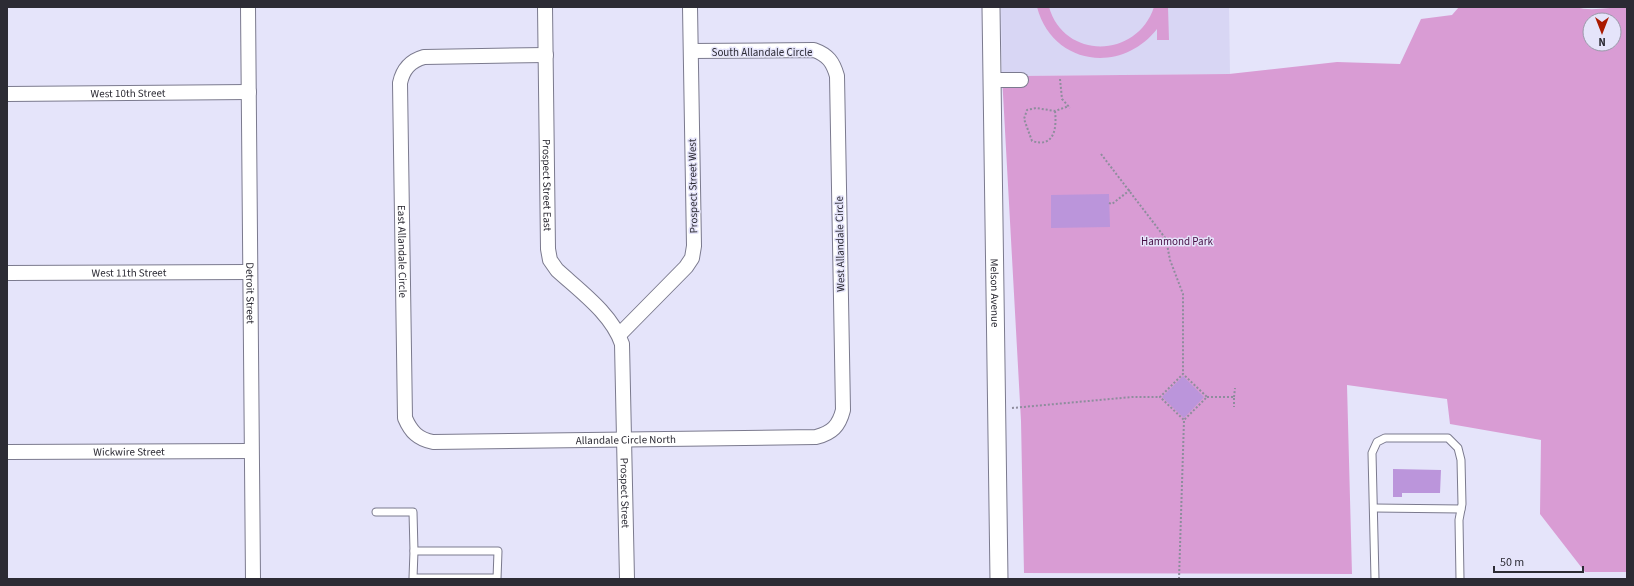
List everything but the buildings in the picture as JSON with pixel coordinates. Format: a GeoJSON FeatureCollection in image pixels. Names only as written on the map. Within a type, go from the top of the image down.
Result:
{"type":"FeatureCollection","features":[{"type":"Feature","properties":{"kind":"street","name":"Detroit Street"},"geometry":{"type":"LineString","coordinates":[[248,7],[253,579]]}},
{"type":"Feature","properties":{"kind":"street","name":"Prospect Street East"},"geometry":{"type":"LineString","coordinates":[[545,7],[548,249],[550,260],[558,270],[602,312],[619,335]]}},
{"type":"Feature","properties":{"kind":"street","name":"Prospect Street West"},"geometry":{"type":"LineString","coordinates":[[619,335],[686,268],[692,258],[694,246],[690,7]]}},
{"type":"Feature","properties":{"kind":"street","name":"Melson Avenue"},"geometry":{"type":"LineString","coordinates":[[990,7],[999,579]]}},
{"type":"Feature","properties":{"kind":"street","name":"South Allandale Circle"},"geometry":{"type":"LineString","coordinates":[[691,52],[814,50],[824,54],[830,59]]}},
{"type":"Feature","properties":{"kind":"street","name":"East Allandale Circle"},"geometry":{"type":"LineString","coordinates":[[416,435],[409,428],[405,418],[400,83],[402,74],[414,60],[424,57],[546,55]]}},
{"type":"Feature","properties":{"kind":"street","name":"West Allandale Circle"},"geometry":{"type":"LineString","coordinates":[[830,59],[837,76],[843,410],[841,419],[835,428]]}},
{"type":"Feature","properties":{"kind":"street"},"geometry":{"type":"LineString","coordinates":[[992,80],[1021,80]]}},
{"type":"Feature","properties":{"kind":"street","name":"West 10th Street"},"geometry":{"type":"LineString","coordinates":[[7,94],[248,92]]}},
{"type":"Feature","properties":{"kind":"street","name":"West 11th Street"},"geometry":{"type":"LineString","coordinates":[[7,273],[250,272]]}},
{"type":"Feature","properties":{"kind":"street","name":"Prospect Street"},"geometry":{"type":"LineString","coordinates":[[619,335],[623,352],[627,579]]}},
{"type":"Feature","properties":{"kind":"street","name":"Allandale Circle North"},"geometry":{"type":"LineString","coordinates":[[416,435],[424,440],[433,442],[816,436],[826,434],[835,428]]}},
{"type":"Feature","properties":{"kind":"street","name":"Wickwire Street"},"geometry":{"type":"LineString","coordinates":[[7,452],[251,452]]}},
{"type":"Feature","properties":{"kind":"lane"},"geometry":{"type":"LineString","coordinates":[[1375,579],[1372,453],[1377,442],[1385,438],[1448,438],[1458,448],[1461,460],[1461,509],[1459,520],[1460,579]]}},
{"type":"Feature","properties":{"kind":"lane"},"geometry":{"type":"LineString","coordinates":[[1374,508],[1461,509]]}},
{"type":"Feature","properties":{"kind":"lane"},"geometry":{"type":"LineString","coordinates":[[376,512],[413,512],[413,578],[497,579],[498,551],[414,551]]}},
{"type":"Feature","properties":{"kind":"path"},"geometry":{"type":"LineString","coordinates":[[1055,111],[1055,130],[1050,139],[1042,142],[1032,141],[1024,119],[1027,110],[1036,108],[1055,111],[1069,107],[1062,99],[1060,79]]}},
{"type":"Feature","properties":{"kind":"path"},"geometry":{"type":"LineString","coordinates":[[1101,154],[1166,239],[1170,260],[1183,294],[1183,374],[1160,397]]}},
{"type":"Feature","properties":{"kind":"path"},"geometry":{"type":"LineString","coordinates":[[1109,203],[1112,204],[1130,190]]}},
{"type":"Feature","properties":{"kind":"path"},"geometry":{"type":"LineString","coordinates":[[1183,374],[1207,397],[1234,398]]}},
{"type":"Feature","properties":{"kind":"path"},"geometry":{"type":"LineString","coordinates":[[1234,407],[1235,388]]}},
{"type":"Feature","properties":{"kind":"path"},"geometry":{"type":"LineString","coordinates":[[1012,408],[1132,397],[1160,397],[1184,420]]}},
{"type":"Feature","properties":{"kind":"path"},"geometry":{"type":"LineString","coordinates":[[1179,579],[1184,420],[1207,397]]}},
{"type":"Feature","properties":{"kind":"shaded area"},"geometry":{"type":"Polygon","coordinates":[[[1001,7],[1229,7],[1230,74],[1002,76],[1001,7]]]}},
{"type":"Feature","properties":{"kind":"green space"},"geometry":{"type":"Polygon","coordinates":[[[1037,7],[1049,7],[1057,24],[1069,37],[1084,44],[1101,46],[1117,44],[1133,36],[1145,24],[1154,7],[1168,7],[1169,40],[1157,40],[1157,29],[1142,44],[1125,53],[1107,58],[1089,57],[1072,52],[1057,41],[1045,26],[1037,7]]]}},
{"type":"Feature","properties":{"kind":"green space","name":"Hammond Park"},"geometry":{"type":"Polygon","coordinates":[[[1459,7],[1576,7],[1594,9],[1627,7],[1627,572],[1585,572],[1540,514],[1541,440],[1450,424],[1447,399],[1347,385],[1352,574],[1024,573],[1021,421],[1002,76],[1229,74],[1337,62],[1400,64],[1421,19],[1452,15],[1459,7]]]}}]}
